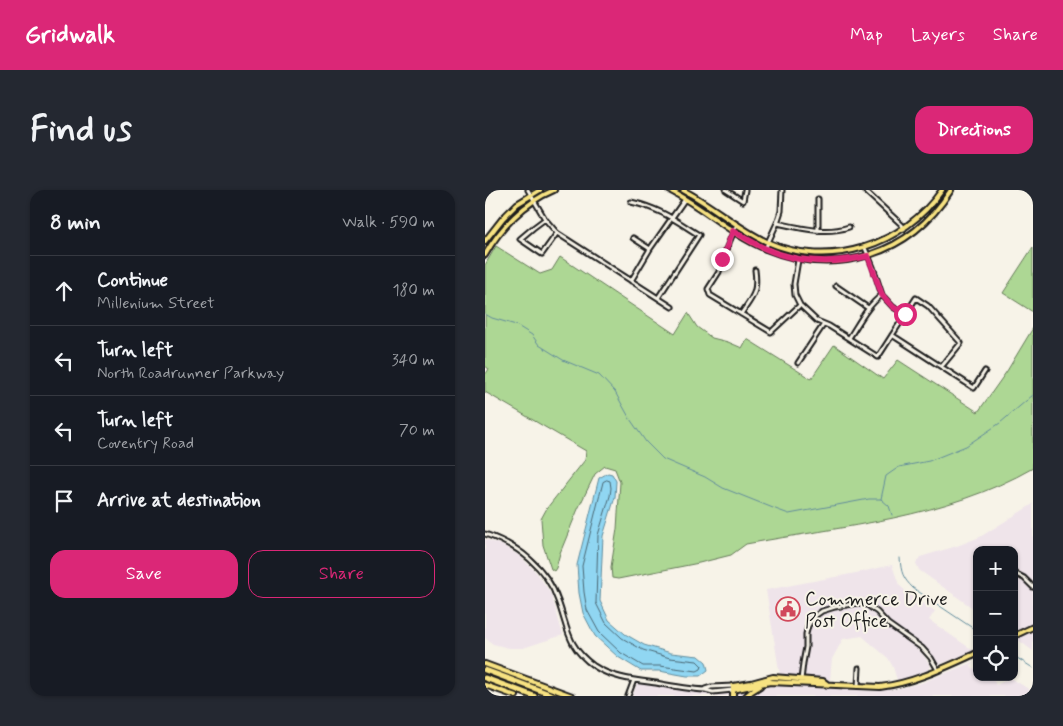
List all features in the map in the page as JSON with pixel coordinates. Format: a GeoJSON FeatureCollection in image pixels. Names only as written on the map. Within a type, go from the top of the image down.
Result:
{"type":"FeatureCollection","features":[{"type":"Feature","properties":{"kind":"highway"},"geometry":{"type":"LineString","coordinates":[[485,670],[555,696]]}},
{"type":"Feature","properties":{"kind":"highway"},"geometry":{"type":"LineString","coordinates":[[485,679],[533,696]]}},
{"type":"Feature","properties":{"kind":"main road"},"geometry":{"type":"LineString","coordinates":[[485,241],[517,204],[540,190]]}},
{"type":"Feature","properties":{"kind":"main road"},"geometry":{"type":"LineString","coordinates":[[485,255],[506,226],[523,209],[554,190]]}},
{"type":"Feature","properties":{"kind":"main road"},"geometry":{"type":"LineString","coordinates":[[669,190],[765,249],[798,260],[831,262],[868,256],[905,238],[935,212],[951,190]]}},
{"type":"Feature","properties":{"kind":"main road"},"geometry":{"type":"LineString","coordinates":[[683,190],[768,242],[800,252],[815,254],[865,248],[881,242],[920,216],[942,190]]}},
{"type":"Feature","properties":{"kind":"main road"},"geometry":{"type":"LineString","coordinates":[[1018,634],[1033,627]]}},
{"type":"Feature","properties":{"kind":"main road"},"geometry":{"type":"LineString","coordinates":[[735,688],[773,677],[823,685],[880,687],[908,682],[973,655]]}},
{"type":"Feature","properties":{"kind":"main road"},"geometry":{"type":"LineString","coordinates":[[485,664],[572,696]]}},
{"type":"Feature","properties":{"kind":"main road"},"geometry":{"type":"LineString","coordinates":[[735,688],[771,682],[801,681]]}},
{"type":"Feature","properties":{"kind":"main road"},"geometry":{"type":"LineString","coordinates":[[746,696],[759,687],[771,682]]}},
{"type":"Feature","properties":{"kind":"main road"},"geometry":{"type":"LineString","coordinates":[[485,685],[507,695],[516,696]]}},
{"type":"Feature","properties":{"kind":"main road"},"geometry":{"type":"LineString","coordinates":[[733,696],[735,688]]}},
{"type":"Feature","properties":{"kind":"main road"},"geometry":{"type":"LineString","coordinates":[[735,688],[737,696]]}},
{"type":"Feature","properties":{"kind":"street"},"geometry":{"type":"LineString","coordinates":[[528,190],[545,219],[557,232],[672,307]]}},
{"type":"Feature","properties":{"kind":"street"},"geometry":{"type":"LineString","coordinates":[[726,190],[743,201],[745,190]]}},
{"type":"Feature","properties":{"kind":"street"},"geometry":{"type":"LineString","coordinates":[[765,249],[781,211],[782,190]]}},
{"type":"Feature","properties":{"kind":"street"},"geometry":{"type":"LineString","coordinates":[[865,190],[904,228]]}},
{"type":"Feature","properties":{"kind":"street"},"geometry":{"type":"LineString","coordinates":[[631,280],[685,199]]}},
{"type":"Feature","properties":{"kind":"street"},"geometry":{"type":"LineString","coordinates":[[817,199],[818,231]]}},
{"type":"Feature","properties":{"kind":"street"},"geometry":{"type":"LineString","coordinates":[[631,202],[652,208],[699,235],[658,298]]}},
{"type":"Feature","properties":{"kind":"street"},"geometry":{"type":"LineString","coordinates":[[545,219],[520,239],[542,254],[557,232]]}},
{"type":"Feature","properties":{"kind":"street"},"geometry":{"type":"LineString","coordinates":[[777,222],[818,231],[839,231],[849,227]]}},
{"type":"Feature","properties":{"kind":"street"},"geometry":{"type":"LineString","coordinates":[[737,224],[722,259],[719,272],[708,289],[711,295],[771,332],[800,305]]}},
{"type":"Feature","properties":{"kind":"street"},"geometry":{"type":"LineString","coordinates":[[633,238],[650,249]]}},
{"type":"Feature","properties":{"kind":"street"},"geometry":{"type":"LineString","coordinates":[[865,248],[882,295],[893,307],[905,314]]}},
{"type":"Feature","properties":{"kind":"street"},"geometry":{"type":"LineString","coordinates":[[798,260],[794,289],[800,305],[817,321],[829,326],[878,357],[916,298],[928,306],[961,343],[942,366]]}},
{"type":"Feature","properties":{"kind":"street"},"geometry":{"type":"LineString","coordinates":[[741,314],[756,289],[755,270]]}},
{"type":"Feature","properties":{"kind":"street"},"geometry":{"type":"LineString","coordinates":[[835,286],[868,308]]}},
{"type":"Feature","properties":{"kind":"street"},"geometry":{"type":"LineString","coordinates":[[849,338],[874,300],[882,295]]}},
{"type":"Feature","properties":{"kind":"street"},"geometry":{"type":"LineString","coordinates":[[798,363],[824,324]]}},
{"type":"Feature","properties":{"kind":"street"},"geometry":{"type":"LineString","coordinates":[[892,335],[974,388],[985,371]]}},
{"type":"Feature","properties":{"kind":"street"},"geometry":{"type":"LineString","coordinates":[[485,534],[514,547],[523,553],[542,572],[555,592],[565,627],[572,642],[584,658],[595,667],[613,676],[713,692],[735,688]]}},
{"type":"Feature","properties":{"kind":"street"},"geometry":{"type":"LineString","coordinates":[[1018,575],[1033,587]]}},
{"type":"Feature","properties":{"kind":"street"},"geometry":{"type":"LineString","coordinates":[[801,681],[807,647],[806,634],[811,621],[823,611],[858,603],[867,605],[877,612],[888,624],[922,648],[938,670]]}},
{"type":"Feature","properties":{"kind":"street"},"geometry":{"type":"LineString","coordinates":[[858,686],[859,668]]}},
{"type":"Feature","properties":{"kind":"street"},"geometry":{"type":"LineString","coordinates":[[628,696],[634,680]]}},
{"type":"Feature","properties":{"kind":"shaded area"},"geometry":{"type":"Polygon","coordinates":[[[1033,504],[1033,651],[1018,640],[1018,546],[973,546],[973,608],[919,570],[916,563],[920,557],[980,537],[1033,504]]]}},
{"type":"Feature","properties":{"kind":"shaded area"},"geometry":{"type":"Polygon","coordinates":[[[485,539],[502,545],[520,556],[537,573],[551,594],[563,635],[523,648],[509,648],[493,644],[485,638],[485,539]]]}},
{"type":"Feature","properties":{"kind":"shaded area"},"geometry":{"type":"Polygon","coordinates":[[[892,565],[899,585],[935,611],[929,620],[973,651],[938,665],[932,654],[922,645],[917,649],[931,666],[928,670],[897,680],[888,658],[862,636],[843,639],[832,659],[830,680],[780,676],[766,590],[892,565]]]}},
{"type":"Feature","properties":{"kind":"shaded area"},"geometry":{"type":"Polygon","coordinates":[[[973,662],[971,666],[973,668],[973,681],[994,681],[996,685],[1005,681],[1016,681],[1033,693],[1031,696],[632,696],[637,684],[722,693],[771,684],[874,691],[896,689],[921,683],[973,662]]]}},
{"type":"Feature","properties":{"kind":"green space"},"geometry":{"type":"Polygon","coordinates":[[[496,246],[540,274],[552,270],[560,257],[675,334],[688,313],[697,327],[712,338],[742,348],[747,339],[811,379],[834,345],[883,379],[898,360],[978,412],[1007,371],[1033,328],[1033,468],[1000,485],[930,509],[893,518],[746,544],[731,555],[618,579],[612,578],[611,567],[617,529],[620,482],[615,469],[605,466],[595,474],[578,509],[554,571],[551,569],[543,545],[541,519],[547,508],[585,460],[586,451],[485,392],[485,375],[489,369],[485,366],[485,265],[496,246]]]}},
{"type":"Feature","properties":{"kind":"green space"},"geometry":{"type":"Polygon","coordinates":[[[1033,247],[1033,312],[1003,293],[1033,247]]]}},
{"type":"Feature","properties":{"kind":"water"},"geometry":{"type":"Polygon","coordinates":[[[608,473],[612,474],[616,481],[615,497],[603,536],[600,601],[609,620],[625,634],[644,645],[671,653],[699,656],[706,662],[708,670],[700,676],[687,676],[659,671],[641,671],[618,657],[595,636],[583,613],[577,565],[599,478],[608,473]]]}},
{"type":"Feature","properties":{"kind":"waterway"},"geometry":{"type":"LineString","coordinates":[[485,314],[516,325],[532,335],[539,345],[563,360],[599,375],[615,392],[646,442],[663,459],[705,477],[723,488],[789,514],[869,499],[881,499],[889,506],[892,515]]}},
{"type":"Feature","properties":{"kind":"waterway"},"geometry":{"type":"LineString","coordinates":[[881,499],[886,476],[899,467],[929,461],[966,446],[1000,423],[1033,395]]}},
{"type":"Feature","properties":{"kind":"waterway"},"geometry":{"type":"LineString","coordinates":[[900,558],[903,575],[913,588],[973,628]]}},
{"type":"Feature","properties":{"kind":"waterway"},"geometry":{"type":"LineString","coordinates":[[1018,659],[1033,668]]}},
{"type":"Feature","properties":{"kind":"place","name":"Commerce Drive Post Office"},"geometry":{"type":"Point","coordinates":[788,609]}},
{"type":"Feature","properties":{"kind":"route"},"geometry":{"type":"LineString","coordinates":[[722,259],[733,231],[765,249],[798,260],[831,262],[868,256],[882,295],[893,307],[905,314]]}}]}
